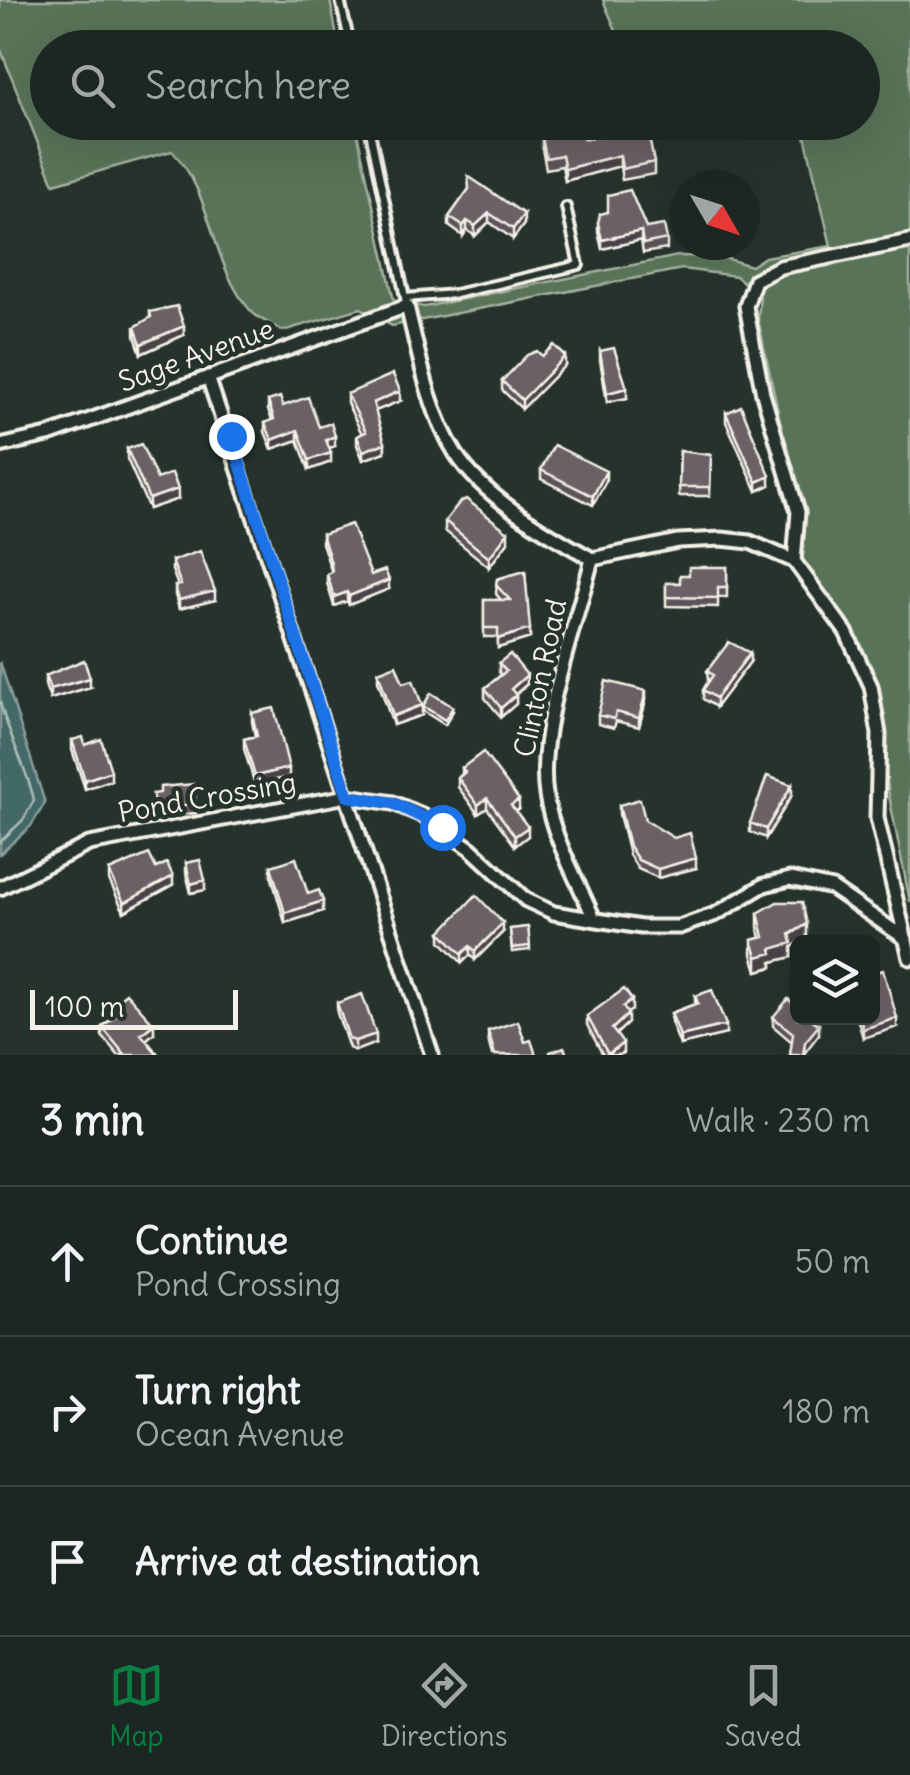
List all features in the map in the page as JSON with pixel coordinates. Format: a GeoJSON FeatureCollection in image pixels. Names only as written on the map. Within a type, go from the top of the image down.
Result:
{"type":"FeatureCollection","features":[{"type":"Feature","properties":{"kind":"street"},"geometry":{"type":"LineString","coordinates":[[794,561],[798,512],[748,326],[749,292],[760,275],[780,267],[910,241]]}},
{"type":"Feature","properties":{"kind":"street","name":"Sage Avenue"},"geometry":{"type":"LineString","coordinates":[[0,446],[48,434],[406,302]]}},
{"type":"Feature","properties":{"kind":"street"},"geometry":{"type":"LineString","coordinates":[[406,302],[422,365],[454,452],[504,500],[592,559],[678,541],[722,539],[750,542],[794,561],[846,632],[871,686],[879,734],[877,818],[910,958]]}},
{"type":"Feature","properties":{"kind":"street"},"geometry":{"type":"LineString","coordinates":[[208,377],[432,1055]]}},
{"type":"Feature","properties":{"kind":"street","name":"Clinton Road"},"geometry":{"type":"LineString","coordinates":[[592,559],[555,702],[544,777],[552,816],[594,919]]}},
{"type":"Feature","properties":{"kind":"street","name":"Pond Crossing"},"geometry":{"type":"LineString","coordinates":[[0,888],[90,844],[348,796],[393,803],[422,816],[470,848],[526,900],[554,913],[680,927],[716,914],[764,885],[790,879],[814,882],[843,894],[906,939]]}},
{"type":"Feature","properties":{"kind":"lane"},"geometry":{"type":"LineString","coordinates":[[340,0],[347,30]]}},
{"type":"Feature","properties":{"kind":"lane"},"geometry":{"type":"LineString","coordinates":[[372,140],[406,302],[579,266],[566,206]]}},
{"type":"Feature","properties":{"kind":"green space"},"geometry":{"type":"Polygon","coordinates":[[[0,0],[330,0],[336,30],[30,30],[30,124],[0,48],[0,0]]]}},
{"type":"Feature","properties":{"kind":"green space"},"geometry":{"type":"Polygon","coordinates":[[[603,0],[910,0],[910,902],[889,796],[875,684],[794,561],[800,514],[758,319],[760,296],[736,276],[682,269],[392,326],[361,308],[283,331],[253,313],[237,292],[196,188],[172,151],[54,184],[37,140],[359,140],[394,301],[424,307],[670,258],[731,260],[751,266],[765,257],[831,246],[806,140],[880,140],[880,30],[616,30],[603,0]]]}},
{"type":"Feature","properties":{"kind":"water"},"geometry":{"type":"Polygon","coordinates":[[[0,662],[45,803],[31,826],[0,854],[0,662]]]}},
{"type":"Feature","properties":{"kind":"building"},"geometry":{"type":"Polygon","coordinates":[[[543,140],[650,140],[654,162],[622,169],[620,155],[565,169],[562,155],[546,158],[543,140]]]}},
{"type":"Feature","properties":{"kind":"building"},"geometry":{"type":"Polygon","coordinates":[[[468,176],[524,214],[513,229],[489,213],[475,226],[467,221],[463,226],[449,217],[469,189],[468,176]]]}},
{"type":"Feature","properties":{"kind":"building"},"geometry":{"type":"Polygon","coordinates":[[[630,190],[646,228],[664,225],[667,239],[643,244],[641,231],[602,240],[598,223],[600,214],[608,212],[608,195],[630,190]]]}},
{"type":"Feature","properties":{"kind":"building"},"geometry":{"type":"Polygon","coordinates":[[[177,306],[184,326],[141,344],[135,327],[151,317],[150,312],[177,306]]]}},
{"type":"Feature","properties":{"kind":"building"},"geometry":{"type":"Polygon","coordinates":[[[554,345],[565,356],[522,400],[502,381],[527,355],[537,351],[542,356],[554,345]]]}},
{"type":"Feature","properties":{"kind":"building"},"geometry":{"type":"Polygon","coordinates":[[[614,348],[627,388],[607,393],[600,351],[614,348]]]}},
{"type":"Feature","properties":{"kind":"building"},"geometry":{"type":"Polygon","coordinates":[[[393,374],[400,391],[373,403],[385,443],[363,451],[357,436],[366,432],[347,394],[393,374]]]}},
{"type":"Feature","properties":{"kind":"building"},"geometry":{"type":"Polygon","coordinates":[[[280,397],[283,406],[308,397],[319,427],[331,423],[335,436],[326,440],[331,453],[309,460],[298,430],[272,440],[265,423],[274,419],[268,401],[280,397]]]}},
{"type":"Feature","properties":{"kind":"building"},"geometry":{"type":"Polygon","coordinates":[[[741,406],[770,476],[757,482],[726,413],[741,406]]]}},
{"type":"Feature","properties":{"kind":"building"},"geometry":{"type":"Polygon","coordinates":[[[141,444],[157,479],[172,473],[178,489],[149,499],[127,449],[141,444]]]}},
{"type":"Feature","properties":{"kind":"building"},"geometry":{"type":"Polygon","coordinates":[[[554,445],[606,471],[593,496],[541,470],[554,445]]]}},
{"type":"Feature","properties":{"kind":"building"},"geometry":{"type":"Polygon","coordinates":[[[680,451],[711,455],[710,487],[679,487],[680,451]]]}},
{"type":"Feature","properties":{"kind":"building"},"geometry":{"type":"Polygon","coordinates":[[[466,499],[508,532],[489,558],[445,521],[466,499]]]}},
{"type":"Feature","properties":{"kind":"building"},"geometry":{"type":"Polygon","coordinates":[[[351,524],[371,575],[385,570],[389,580],[349,596],[347,592],[334,597],[327,574],[332,572],[331,563],[322,534],[351,524]]]}},
{"type":"Feature","properties":{"kind":"building"},"geometry":{"type":"Polygon","coordinates":[[[200,551],[215,591],[179,600],[175,586],[181,585],[172,561],[200,551]]]}},
{"type":"Feature","properties":{"kind":"building"},"geometry":{"type":"Polygon","coordinates":[[[689,567],[727,567],[727,587],[718,587],[718,598],[666,597],[666,583],[680,583],[680,575],[689,575],[689,567]]]}},
{"type":"Feature","properties":{"kind":"building"},"geometry":{"type":"Polygon","coordinates":[[[525,571],[530,629],[498,639],[498,628],[484,628],[484,600],[510,600],[496,585],[497,579],[525,571]]]}},
{"type":"Feature","properties":{"kind":"building"},"geometry":{"type":"Polygon","coordinates":[[[729,642],[750,653],[716,698],[703,690],[713,675],[707,671],[729,642]]]}},
{"type":"Feature","properties":{"kind":"building"},"geometry":{"type":"Polygon","coordinates":[[[510,654],[527,675],[511,689],[516,695],[501,708],[485,688],[506,671],[499,663],[510,654]]]}},
{"type":"Feature","properties":{"kind":"building"},"geometry":{"type":"Polygon","coordinates":[[[84,660],[90,678],[50,689],[45,676],[84,660]]]}},
{"type":"Feature","properties":{"kind":"building"},"geometry":{"type":"Polygon","coordinates":[[[396,665],[403,683],[413,680],[422,705],[393,716],[378,672],[396,665]]]}},
{"type":"Feature","properties":{"kind":"building"},"geometry":{"type":"Polygon","coordinates":[[[606,681],[646,691],[639,718],[616,712],[614,719],[598,715],[606,681]]]}},
{"type":"Feature","properties":{"kind":"building"},"geometry":{"type":"Polygon","coordinates":[[[431,693],[453,707],[445,720],[423,706],[431,693]]]}},
{"type":"Feature","properties":{"kind":"building"},"geometry":{"type":"Polygon","coordinates":[[[274,708],[289,768],[255,776],[244,739],[257,736],[252,713],[274,708]]]}},
{"type":"Feature","properties":{"kind":"building"},"geometry":{"type":"Polygon","coordinates":[[[83,737],[85,745],[101,739],[111,771],[85,780],[72,740],[83,737]]]}},
{"type":"Feature","properties":{"kind":"building"},"geometry":{"type":"Polygon","coordinates":[[[483,752],[519,800],[511,805],[528,827],[515,836],[487,798],[478,805],[458,778],[465,772],[462,768],[483,752]]]}},
{"type":"Feature","properties":{"kind":"building"},"geometry":{"type":"Polygon","coordinates":[[[767,776],[792,785],[766,829],[750,823],[767,776]]]}},
{"type":"Feature","properties":{"kind":"building"},"geometry":{"type":"Polygon","coordinates":[[[194,784],[196,804],[155,808],[153,794],[160,793],[160,787],[194,784]]]}},
{"type":"Feature","properties":{"kind":"building"},"geometry":{"type":"Polygon","coordinates":[[[640,799],[645,820],[674,838],[690,833],[696,858],[658,869],[638,860],[629,846],[619,805],[640,799]]]}},
{"type":"Feature","properties":{"kind":"building"},"geometry":{"type":"Polygon","coordinates":[[[149,854],[156,868],[167,863],[173,876],[124,903],[109,871],[149,854]]]}},
{"type":"Feature","properties":{"kind":"building"},"geometry":{"type":"Polygon","coordinates":[[[296,858],[308,894],[319,890],[323,901],[285,913],[271,866],[296,858]]]}},
{"type":"Feature","properties":{"kind":"building"},"geometry":{"type":"Polygon","coordinates":[[[200,860],[205,880],[191,884],[186,863],[200,860]]]}},
{"type":"Feature","properties":{"kind":"building"},"geometry":{"type":"Polygon","coordinates":[[[476,895],[503,923],[475,951],[470,946],[462,954],[441,932],[476,895]]]}},
{"type":"Feature","properties":{"kind":"building"},"geometry":{"type":"Polygon","coordinates":[[[777,902],[802,902],[807,924],[790,934],[790,944],[757,957],[752,940],[764,937],[758,913],[777,902]]]}},
{"type":"Feature","properties":{"kind":"building"},"geometry":{"type":"Polygon","coordinates":[[[528,927],[530,946],[512,948],[510,929],[528,927]]]}},
{"type":"Feature","properties":{"kind":"building"},"geometry":{"type":"Polygon","coordinates":[[[883,970],[897,1018],[880,1024],[883,970]]]}},
{"type":"Feature","properties":{"kind":"building"},"geometry":{"type":"Polygon","coordinates":[[[624,989],[632,1000],[623,1007],[628,1014],[612,1029],[623,1043],[608,1054],[587,1016],[624,989]]]}},
{"type":"Feature","properties":{"kind":"building"},"geometry":{"type":"Polygon","coordinates":[[[712,990],[726,1025],[680,1036],[671,1013],[698,1003],[695,996],[712,990]]]}},
{"type":"Feature","properties":{"kind":"building"},"geometry":{"type":"Polygon","coordinates":[[[126,993],[154,1024],[141,1034],[158,1055],[125,1055],[102,1027],[122,1010],[115,1002],[126,993]]]}},
{"type":"Feature","properties":{"kind":"building"},"geometry":{"type":"Polygon","coordinates":[[[362,994],[376,1034],[355,1041],[349,1039],[337,1003],[362,994]]]}},
{"type":"Feature","properties":{"kind":"building"},"geometry":{"type":"Polygon","coordinates":[[[788,999],[790,1025],[819,1025],[805,1042],[803,1055],[790,1055],[793,1033],[773,1017],[788,999]]]}},
{"type":"Feature","properties":{"kind":"building"},"geometry":{"type":"Polygon","coordinates":[[[518,1021],[525,1042],[531,1040],[536,1055],[495,1055],[488,1031],[518,1021]]]}},
{"type":"Feature","properties":{"kind":"building"},"geometry":{"type":"Polygon","coordinates":[[[564,1047],[567,1055],[551,1055],[550,1052],[564,1047]]]}},
{"type":"Feature","properties":{"kind":"route"},"geometry":{"type":"LineString","coordinates":[[231,436],[348,796],[393,803],[442,827]]}}]}
